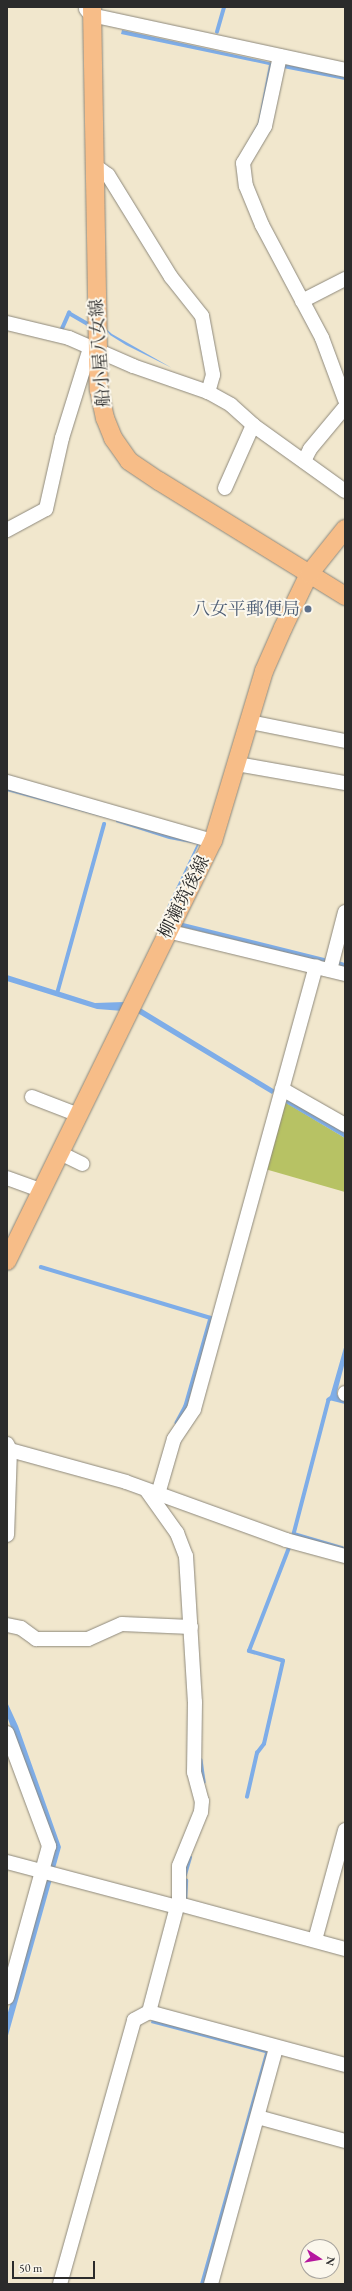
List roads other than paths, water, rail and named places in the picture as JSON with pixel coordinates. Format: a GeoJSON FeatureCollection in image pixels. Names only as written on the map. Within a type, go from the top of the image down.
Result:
{"type":"FeatureCollection","features":[{"type":"Feature","properties":{"kind":"main road","name":"船小屋八女線"},"geometry":{"type":"LineString","coordinates":[[89,10],[94,166],[94,349],[99,390],[105,418],[113,438],[129,461],[345,596]]}},
{"type":"Feature","properties":{"kind":"main road","name":"柳瀬筑後線"},"geometry":{"type":"LineString","coordinates":[[7,1261],[167,931],[213,841],[250,722],[264,671],[309,574],[345,529]]}},
{"type":"Feature","properties":{"kind":"street"},"geometry":{"type":"LineString","coordinates":[[89,10],[280,56],[345,70]]}},
{"type":"Feature","properties":{"kind":"street"},"geometry":{"type":"LineString","coordinates":[[280,56],[265,126],[243,163],[246,186],[262,225],[322,338],[345,400]]}},
{"type":"Feature","properties":{"kind":"street"},"geometry":{"type":"LineString","coordinates":[[94,166],[108,175],[171,277],[202,316],[214,375],[208,392]]}},
{"type":"Feature","properties":{"kind":"street"},"geometry":{"type":"LineString","coordinates":[[302,301],[345,279]]}},
{"type":"Feature","properties":{"kind":"street"},"geometry":{"type":"LineString","coordinates":[[7,323],[69,338],[94,349],[208,392],[231,405],[253,426],[345,491]]}},
{"type":"Feature","properties":{"kind":"street"},"geometry":{"type":"LineString","coordinates":[[7,530],[46,508],[62,438],[94,349]]}},
{"type":"Feature","properties":{"kind":"street"},"geometry":{"type":"LineString","coordinates":[[304,461],[314,443],[345,407]]}},
{"type":"Feature","properties":{"kind":"street"},"geometry":{"type":"LineString","coordinates":[[225,488],[253,426]]}},
{"type":"Feature","properties":{"kind":"street"},"geometry":{"type":"LineString","coordinates":[[250,722],[345,742]]}},
{"type":"Feature","properties":{"kind":"street"},"geometry":{"type":"LineString","coordinates":[[237,764],[345,783]]}},
{"type":"Feature","properties":{"kind":"street"},"geometry":{"type":"LineString","coordinates":[[7,782],[213,841]]}},
{"type":"Feature","properties":{"kind":"street"},"geometry":{"type":"LineString","coordinates":[[330,970],[345,912]]}},
{"type":"Feature","properties":{"kind":"street"},"geometry":{"type":"LineString","coordinates":[[167,931],[345,974]]}},
{"type":"Feature","properties":{"kind":"street"},"geometry":{"type":"LineString","coordinates":[[152,1492],[174,1439],[194,1409],[316,966]]}},
{"type":"Feature","properties":{"kind":"street"},"geometry":{"type":"LineString","coordinates":[[282,1089],[345,1125]]}},
{"type":"Feature","properties":{"kind":"street"},"geometry":{"type":"LineString","coordinates":[[32,1097],[79,1115]]}},
{"type":"Feature","properties":{"kind":"street"},"geometry":{"type":"LineString","coordinates":[[60,1153],[83,1164]]}},
{"type":"Feature","properties":{"kind":"street"},"geometry":{"type":"LineString","coordinates":[[7,1178],[42,1191]]}},
{"type":"Feature","properties":{"kind":"street"},"geometry":{"type":"LineString","coordinates":[[7,1533],[8,1447],[126,1482],[286,1540],[345,1556]]}},
{"type":"Feature","properties":{"kind":"street"},"geometry":{"type":"LineString","coordinates":[[149,2012],[178,1905],[179,1866],[201,1812],[202,1801],[194,1772],[195,1702],[186,1556],[177,1533],[152,1492]]}},
{"type":"Feature","properties":{"kind":"street"},"geometry":{"type":"LineString","coordinates":[[7,1625],[21,1628],[36,1639],[88,1639],[122,1624],[191,1627]]}},
{"type":"Feature","properties":{"kind":"street"},"geometry":{"type":"LineString","coordinates":[[7,1734],[49,1846],[47,1873],[7,1997]]}},
{"type":"Feature","properties":{"kind":"street"},"geometry":{"type":"LineString","coordinates":[[315,1940],[345,1830]]}},
{"type":"Feature","properties":{"kind":"street"},"geometry":{"type":"LineString","coordinates":[[7,1862],[315,1940],[345,1949]]}},
{"type":"Feature","properties":{"kind":"street"},"geometry":{"type":"LineString","coordinates":[[60,2284],[134,2020],[149,2012],[276,2048],[345,2065]]}},
{"type":"Feature","properties":{"kind":"street"},"geometry":{"type":"LineString","coordinates":[[212,2284],[276,2048]]}},
{"type":"Feature","properties":{"kind":"street"},"geometry":{"type":"LineString","coordinates":[[258,2117],[345,2141]]}},
{"type":"Feature","properties":{"kind":"water"},"geometry":{"type":"Polygon","coordinates":[[[122,30],[273,63],[260,123],[241,154],[258,123],[269,65],[121,34],[122,30]]]}},
{"type":"Feature","properties":{"kind":"water"},"geometry":{"type":"Polygon","coordinates":[[[284,64],[345,77],[345,80],[283,68],[284,64]]]}},
{"type":"Feature","properties":{"kind":"water"},"geometry":{"type":"Polygon","coordinates":[[[104,327],[112,334],[172,368],[126,345],[110,335],[104,327]]]}},
{"type":"Feature","properties":{"kind":"water"},"geometry":{"type":"Polygon","coordinates":[[[7,789],[110,817],[110,819],[7,791],[7,789]]]}},
{"type":"Feature","properties":{"kind":"water"},"geometry":{"type":"Polygon","coordinates":[[[116,819],[170,836],[198,842],[199,844],[164,918],[165,921],[161,920],[197,844],[169,839],[116,822],[116,819]]]}},
{"type":"Feature","properties":{"kind":"water"},"geometry":{"type":"Polygon","coordinates":[[[7,975],[95,1003],[124,1002],[137,1006],[275,1090],[272,1094],[136,1012],[97,1009],[7,981],[7,975]]]}},
{"type":"Feature","properties":{"kind":"water"},"geometry":{"type":"Polygon","coordinates":[[[287,1098],[345,1133],[345,1138],[284,1102],[287,1098]]]}},
{"type":"Feature","properties":{"kind":"water"},"geometry":{"type":"Polygon","coordinates":[[[345,1344],[345,1362],[337,1395],[345,1399],[345,1404],[329,1400],[345,1344]]]}},
{"type":"Feature","properties":{"kind":"water"},"geometry":{"type":"Polygon","coordinates":[[[7,1702],[18,1726],[61,1847],[7,2039],[7,2016],[54,1846],[7,1716],[7,1702]]]}},
{"type":"Feature","properties":{"kind":"water"},"geometry":{"type":"Polygon","coordinates":[[[152,2019],[268,2051],[205,2284],[200,2284],[265,2053],[151,2023],[152,2019]]]}},
{"type":"Feature","properties":{"kind":"waterway"},"geometry":{"type":"LineString","coordinates":[[217,32],[224,8]]}},
{"type":"Feature","properties":{"kind":"waterway"},"geometry":{"type":"LineString","coordinates":[[59,330],[61,331],[69,313],[88,324]]}},
{"type":"Feature","properties":{"kind":"waterway"},"geometry":{"type":"LineString","coordinates":[[57,994],[104,824]]}},
{"type":"Feature","properties":{"kind":"waterway"},"geometry":{"type":"LineString","coordinates":[[179,924],[324,960]]}},
{"type":"Feature","properties":{"kind":"waterway"},"geometry":{"type":"LineString","coordinates":[[338,963],[345,965]]}},
{"type":"Feature","properties":{"kind":"waterway"},"geometry":{"type":"LineString","coordinates":[[41,1267],[211,1318],[186,1406],[177,1423]]}},
{"type":"Feature","properties":{"kind":"waterway"},"geometry":{"type":"LineString","coordinates":[[333,1397],[329,1400],[294,1534],[342,1548]]}},
{"type":"Feature","properties":{"kind":"waterway"},"geometry":{"type":"LineString","coordinates":[[247,1797],[257,1753],[264,1744],[283,1661],[249,1651],[289,1548]]}},
{"type":"Feature","properties":{"kind":"waterway"},"geometry":{"type":"LineString","coordinates":[[201,1760],[204,1782]]}},
{"type":"Feature","properties":{"kind":"waterway"},"geometry":{"type":"LineString","coordinates":[[185,1875],[190,1858]]}},
{"type":"Feature","properties":{"kind":"waterway"},"geometry":{"type":"LineString","coordinates":[[185,1903],[186,1881]]}},
{"type":"Feature","properties":{"kind":"place","name":"八女平郵便局"},"geometry":{"type":"Point","coordinates":[308,609]}}]}
